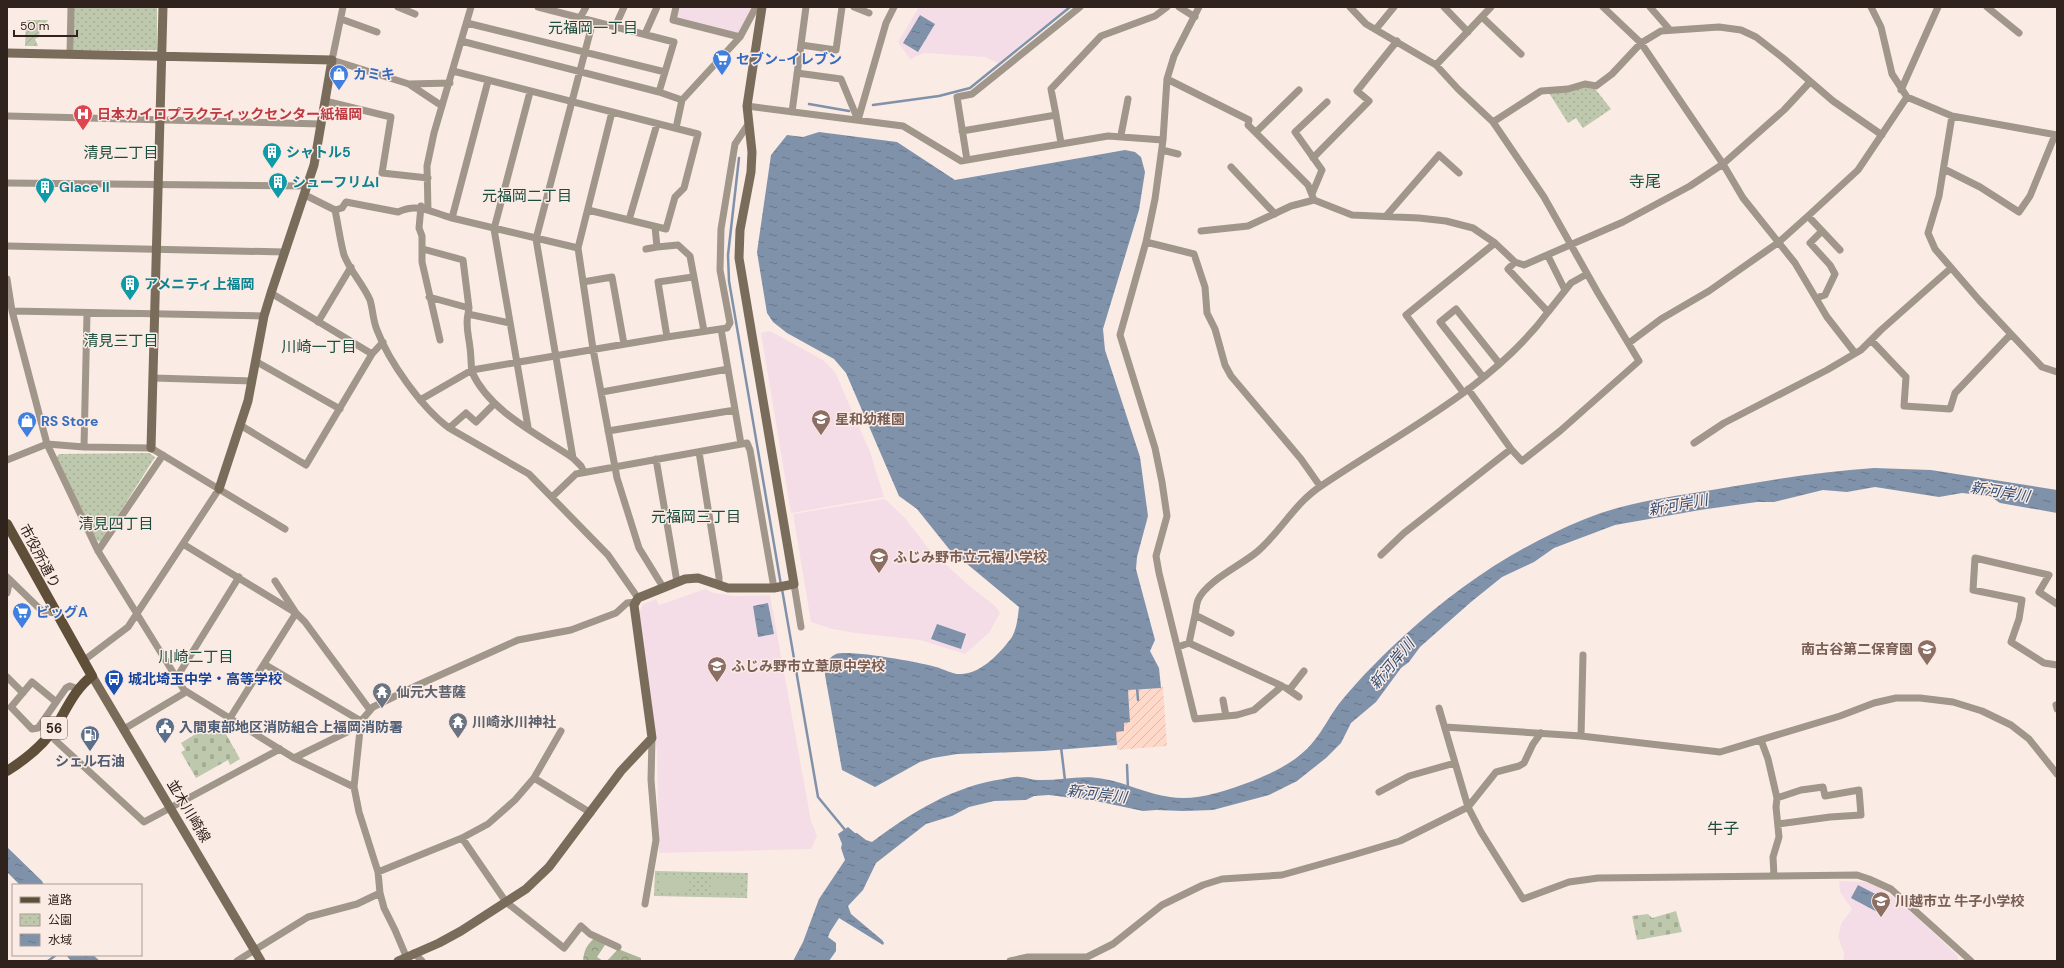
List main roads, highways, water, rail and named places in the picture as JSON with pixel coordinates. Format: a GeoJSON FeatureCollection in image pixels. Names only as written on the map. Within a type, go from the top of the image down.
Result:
{"type":"FeatureCollection","features":[{"type":"Feature","properties":{"kind":"main road","name":"市役所通り"},"geometry":{"type":"LineString","coordinates":[[7,524],[55,613],[92,676],[78,689],[51,733],[34,753],[7,771]]}},
{"type":"Feature","properties":{"kind":"water"},"geometry":{"type":"Polygon","coordinates":[[[920,15],[935,24],[918,52],[903,43],[920,15]]]}},
{"type":"Feature","properties":{"kind":"water"},"geometry":{"type":"Polygon","coordinates":[[[819,132],[897,142],[955,180],[1125,150],[1135,152],[1141,157],[1145,172],[1139,210],[1103,329],[1105,350],[1140,457],[1148,516],[1137,557],[1136,569],[1155,640],[1150,651],[1159,668],[1161,688],[1128,690],[1130,722],[1124,723],[1124,731],[1116,732],[1117,745],[1044,751],[957,754],[933,758],[920,762],[875,787],[842,770],[825,675],[825,668],[830,658],[836,654],[854,653],[901,659],[939,668],[955,674],[969,673],[984,666],[990,661],[1012,637],[1018,618],[1019,607],[949,549],[917,509],[899,496],[846,373],[834,359],[787,333],[773,322],[767,313],[757,252],[771,155],[787,135],[803,137],[819,132]]]}},
{"type":"Feature","properties":{"kind":"water","name":"新河岸川"},"geometry":{"type":"Polygon","coordinates":[[[1874,468],[1931,470],[2057,490],[2057,513],[2000,503],[1990,496],[1962,493],[1939,497],[1875,487],[1847,492],[1823,490],[1774,502],[1757,502],[1700,510],[1615,525],[1554,548],[1534,562],[1502,577],[1420,647],[1409,662],[1401,668],[1376,702],[1351,723],[1341,743],[1326,758],[1297,781],[1269,795],[1213,810],[1143,811],[1096,801],[1049,795],[1034,796],[1026,800],[994,801],[969,807],[952,816],[926,824],[876,863],[863,890],[848,906],[851,914],[882,940],[884,943],[883,945],[839,918],[828,937],[836,943],[836,951],[829,961],[793,961],[803,942],[819,899],[845,860],[841,848],[842,844],[838,834],[848,827],[866,840],[872,842],[902,820],[951,794],[985,782],[1014,777],[1022,777],[1033,780],[1054,780],[1079,777],[1096,778],[1121,783],[1162,796],[1180,798],[1209,795],[1238,786],[1276,770],[1303,753],[1317,737],[1335,709],[1349,691],[1372,666],[1425,617],[1446,600],[1490,569],[1560,530],[1613,509],[1641,502],[1787,478],[1874,468]]]}},
{"type":"Feature","properties":{"kind":"water"},"geometry":{"type":"Polygon","coordinates":[[[768,603],[774,634],[758,637],[753,606],[768,603]]]}},
{"type":"Feature","properties":{"kind":"water"},"geometry":{"type":"Polygon","coordinates":[[[937,624],[966,634],[961,649],[931,639],[937,624]]]}},
{"type":"Feature","properties":{"kind":"water"},"geometry":{"type":"Polygon","coordinates":[[[7,847],[44,884],[19,884],[7,872],[7,847]]]}},
{"type":"Feature","properties":{"kind":"water"},"geometry":{"type":"Polygon","coordinates":[[[1858,885],[1887,900],[1879,913],[1851,898],[1858,885]]]}},
{"type":"Feature","properties":{"kind":"water"},"geometry":{"type":"Polygon","coordinates":[[[67,956],[94,956],[100,961],[71,961],[67,956]]]}},
{"type":"Feature","properties":{"kind":"waterway"},"geometry":{"type":"LineString","coordinates":[[873,105],[939,96],[970,88],[1070,7]]}},
{"type":"Feature","properties":{"kind":"waterway"},"geometry":{"type":"LineString","coordinates":[[809,104],[849,111]]}},
{"type":"Feature","properties":{"kind":"waterway"},"geometry":{"type":"LineString","coordinates":[[739,158],[728,255],[729,281],[781,585]]}},
{"type":"Feature","properties":{"kind":"waterway"},"geometry":{"type":"LineString","coordinates":[[782,589],[818,797],[846,831]]}},
{"type":"Feature","properties":{"kind":"waterway"},"geometry":{"type":"LineString","coordinates":[[1137,687],[1138,700]]}},
{"type":"Feature","properties":{"kind":"waterway","name":"新河岸川"},"geometry":{"type":"LineString","coordinates":[[1061,747],[1065,780]]}},
{"type":"Feature","properties":{"kind":"waterway","name":"新河岸川"},"geometry":{"type":"LineString","coordinates":[[1127,765],[1128,789]]}},
{"type":"Feature","properties":{"kind":"waterway"},"geometry":{"type":"LineString","coordinates":[[48,961],[55,956]]}},
{"type":"Feature","properties":{"kind":"place","name":"セブン-イレブン"},"geometry":{"type":"Point","coordinates":[722,76]}},
{"type":"Feature","properties":{"kind":"place","name":"カミキ"},"geometry":{"type":"Point","coordinates":[339,91]}},
{"type":"Feature","properties":{"kind":"place","name":"日本カイロプラクティックセンター紙福岡"},"geometry":{"type":"Point","coordinates":[83,131]}},
{"type":"Feature","properties":{"kind":"place","name":"シャトル5"},"geometry":{"type":"Point","coordinates":[272,169]}},
{"type":"Feature","properties":{"kind":"place","name":"シューフリムI"},"geometry":{"type":"Point","coordinates":[278,199]}},
{"type":"Feature","properties":{"kind":"place","name":"Glace II"},"geometry":{"type":"Point","coordinates":[45,204]}},
{"type":"Feature","properties":{"kind":"place","name":"アメニティ上福岡"},"geometry":{"type":"Point","coordinates":[130,301]}},
{"type":"Feature","properties":{"kind":"place","name":"星和幼稚園"},"geometry":{"type":"Point","coordinates":[821,436]}},
{"type":"Feature","properties":{"kind":"place","name":"RS Store"},"geometry":{"type":"Point","coordinates":[27,438]}},
{"type":"Feature","properties":{"kind":"place","name":"ふじみ野市立元福小学校"},"geometry":{"type":"Point","coordinates":[879,574]}},
{"type":"Feature","properties":{"kind":"place","name":"ビッグA"},"geometry":{"type":"Point","coordinates":[22,629]}},
{"type":"Feature","properties":{"kind":"place","name":"南古谷第二保育園"},"geometry":{"type":"Point","coordinates":[1927,666]}},
{"type":"Feature","properties":{"kind":"place","name":"ふじみ野市立葦原中学校"},"geometry":{"type":"Point","coordinates":[717,683]}},
{"type":"Feature","properties":{"kind":"place","name":"城北埼玉中学・高等学校"},"geometry":{"type":"Point","coordinates":[114,696]}},
{"type":"Feature","properties":{"kind":"place","name":"仙元大菩薩"},"geometry":{"type":"Point","coordinates":[382,709]}},
{"type":"Feature","properties":{"kind":"place","name":"川崎氷川神社"},"geometry":{"type":"Point","coordinates":[458,739]}},
{"type":"Feature","properties":{"kind":"place","name":"入間東部地区消防組合上福岡消防署"},"geometry":{"type":"Point","coordinates":[165,744]}},
{"type":"Feature","properties":{"kind":"place","name":"シェル石油"},"geometry":{"type":"Point","coordinates":[90,752]}},
{"type":"Feature","properties":{"kind":"place","name":"川越市立 牛子小学校"},"geometry":{"type":"Point","coordinates":[1881,918]}},
{"type":"Feature","properties":{"kind":"district","name":"元福岡一丁目"},"geometry":{"type":"Point","coordinates":[593,28]}},
{"type":"Feature","properties":{"kind":"district","name":"清見二丁目"},"geometry":{"type":"Point","coordinates":[121,153]}},
{"type":"Feature","properties":{"kind":"district","name":"寺尾"},"geometry":{"type":"Point","coordinates":[1645,181]}},
{"type":"Feature","properties":{"kind":"district","name":"元福岡二丁目"},"geometry":{"type":"Point","coordinates":[527,196]}},
{"type":"Feature","properties":{"kind":"district","name":"清見三丁目"},"geometry":{"type":"Point","coordinates":[121,341]}},
{"type":"Feature","properties":{"kind":"district","name":"川崎一丁目"},"geometry":{"type":"Point","coordinates":[319,347]}},
{"type":"Feature","properties":{"kind":"district","name":"元福岡三丁目"},"geometry":{"type":"Point","coordinates":[696,517]}},
{"type":"Feature","properties":{"kind":"district","name":"清見四丁目"},"geometry":{"type":"Point","coordinates":[116,524]}},
{"type":"Feature","properties":{"kind":"district","name":"川崎二丁目"},"geometry":{"type":"Point","coordinates":[196,657]}},
{"type":"Feature","properties":{"kind":"district","name":"牛子"},"geometry":{"type":"Point","coordinates":[1723,828]}}]}
